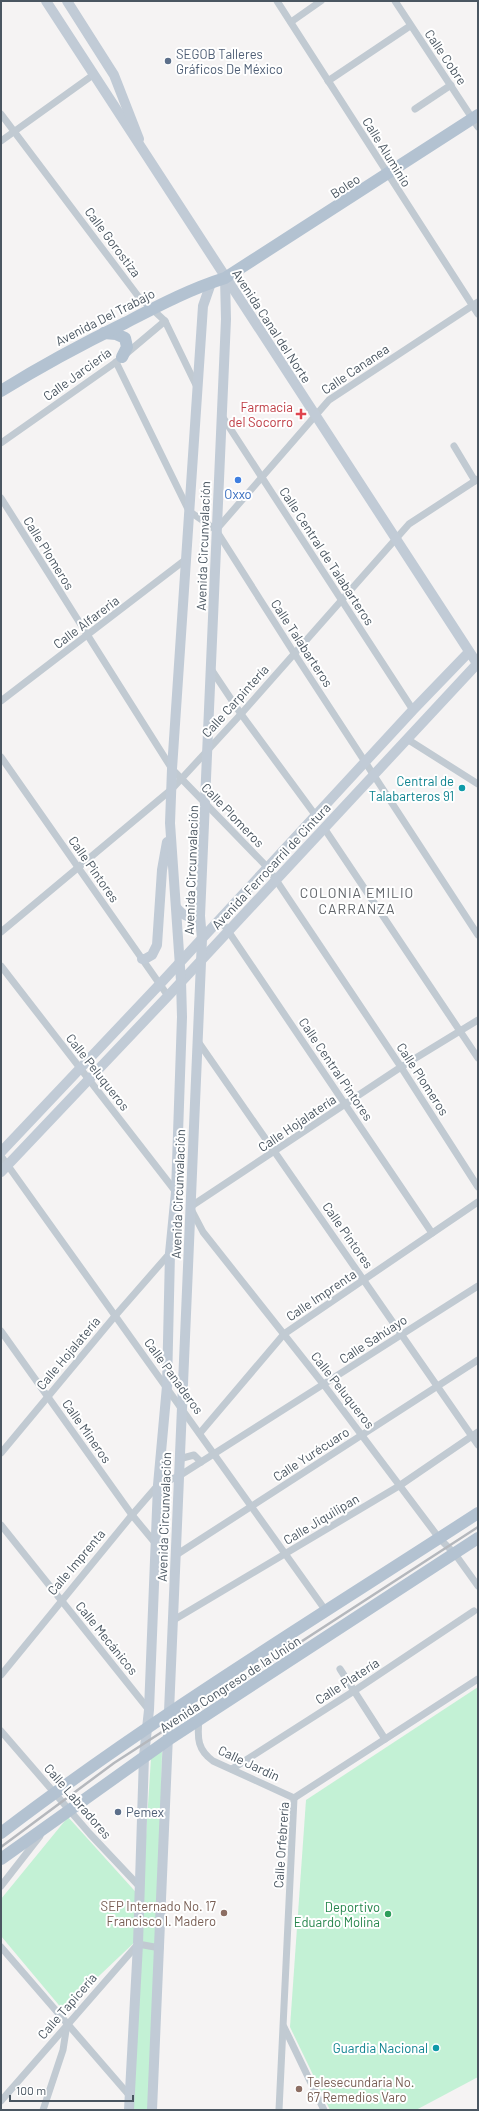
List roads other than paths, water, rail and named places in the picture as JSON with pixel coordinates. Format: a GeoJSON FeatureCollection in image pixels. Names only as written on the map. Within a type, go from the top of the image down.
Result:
{"type":"FeatureCollection","features":[{"type":"Feature","properties":{"kind":"main road","name":"Avenida Canal del Norte"},"geometry":{"type":"LineString","coordinates":[[46,1],[478,664]]}},
{"type":"Feature","properties":{"kind":"main road"},"geometry":{"type":"LineString","coordinates":[[67,1],[114,75],[128,106],[143,152]]}},
{"type":"Feature","properties":{"kind":"main road","name":"Boleo"},"geometry":{"type":"LineString","coordinates":[[226,278],[476,120]]}},
{"type":"Feature","properties":{"kind":"main road","name":"Avenida Del Trabajo"},"geometry":{"type":"LineString","coordinates":[[1,391],[54,358],[198,287],[226,278]]}},
{"type":"Feature","properties":{"kind":"main road","name":"Avenida Circunvalación"},"geometry":{"type":"LineString","coordinates":[[152,2110],[202,939],[200,916],[209,749],[226,278]]}},
{"type":"Feature","properties":{"kind":"main road","name":"Avenida Circunvalación"},"geometry":{"type":"LineString","coordinates":[[129,2110],[138,1944],[144,1756],[149,1710],[158,1485],[167,1386],[170,1253],[176,1192],[182,1017],[180,962],[170,822],[172,769],[185,560],[198,388],[202,306],[211,282]]}},
{"type":"Feature","properties":{"kind":"main road"},"geometry":{"type":"LineString","coordinates":[[104,333],[119,335],[124,338],[127,347],[119,359]]}},
{"type":"Feature","properties":{"kind":"main road","name":"Avenida Ferrocarril de Cintura"},"geometry":{"type":"LineString","coordinates":[[1,1152],[160,984],[413,710],[469,652]]}},
{"type":"Feature","properties":{"kind":"main road","name":"Avenida Ferrocarril de Cintura"},"geometry":{"type":"LineString","coordinates":[[4,1169],[478,664]]}},
{"type":"Feature","properties":{"kind":"main road"},"geometry":{"type":"LineString","coordinates":[[142,959],[145,960],[152,955],[157,945],[162,870],[170,822]]}},
{"type":"Feature","properties":{"kind":"main road"},"geometry":{"type":"LineString","coordinates":[[176,907],[186,916],[194,918],[200,916]]}},
{"type":"Feature","properties":{"kind":"main road"},"geometry":{"type":"LineString","coordinates":[[42,1110],[51,1120]]}},
{"type":"Feature","properties":{"kind":"main road","name":"Avenida Congreso de la Unión"},"geometry":{"type":"LineString","coordinates":[[1,1833],[54,1792],[147,1729],[478,1513]]}},
{"type":"Feature","properties":{"kind":"main road","name":"Avenida Congreso de la Unión"},"geometry":{"type":"LineString","coordinates":[[1,1859],[144,1756],[478,1538]]}},
{"type":"Feature","properties":{"kind":"street","name":"Calle Aluminio"},"geometry":{"type":"LineString","coordinates":[[277,1],[387,175],[475,304],[478,314]]}},
{"type":"Feature","properties":{"kind":"street"},"geometry":{"type":"LineString","coordinates":[[291,22],[321,1]]}},
{"type":"Feature","properties":{"kind":"street","name":"Calle Cobre"},"geometry":{"type":"LineString","coordinates":[[394,1],[476,120]]}},
{"type":"Feature","properties":{"kind":"street"},"geometry":{"type":"LineString","coordinates":[[328,81],[410,26]]}},
{"type":"Feature","properties":{"kind":"street"},"geometry":{"type":"LineString","coordinates":[[1,141],[94,75]]}},
{"type":"Feature","properties":{"kind":"street"},"geometry":{"type":"LineString","coordinates":[[415,109],[451,85]]}},
{"type":"Feature","properties":{"kind":"street","name":"Calle Gorostiza"},"geometry":{"type":"LineString","coordinates":[[1,114],[138,296],[164,321],[198,388]]}},
{"type":"Feature","properties":{"kind":"street","name":"Calle Cananea"},"geometry":{"type":"LineString","coordinates":[[216,530],[329,400],[475,304]]}},
{"type":"Feature","properties":{"kind":"street","name":"Calle Jarciería"},"geometry":{"type":"LineString","coordinates":[[1,443],[119,359],[164,321]]}},
{"type":"Feature","properties":{"kind":"street","name":"Calle Talabarteros"},"geometry":{"type":"LineString","coordinates":[[119,359],[189,511],[216,530],[294,653],[478,935]]}},
{"type":"Feature","properties":{"kind":"street","name":"Calle Central de Talabarteros"},"geometry":{"type":"LineString","coordinates":[[222,416],[413,710]]}},
{"type":"Feature","properties":{"kind":"street"},"geometry":{"type":"LineString","coordinates":[[454,446],[477,480]]}},
{"type":"Feature","properties":{"kind":"street","name":"Calle Carpintería"},"geometry":{"type":"LineString","coordinates":[[1,932],[172,789],[181,777],[241,714],[409,524],[477,480]]}},
{"type":"Feature","properties":{"kind":"street","name":"Calle Plomeros"},"geometry":{"type":"LineString","coordinates":[[1,498],[172,769],[181,777],[206,806],[268,868],[402,1067],[478,1187]]}},
{"type":"Feature","properties":{"kind":"street","name":"Calle Alfareria"},"geometry":{"type":"LineString","coordinates":[[1,701],[185,560]]}},
{"type":"Feature","properties":{"kind":"street"},"geometry":{"type":"LineString","coordinates":[[211,669],[241,714],[316,816]]}},
{"type":"Feature","properties":{"kind":"street"},"geometry":{"type":"LineString","coordinates":[[407,739],[478,784]]}},
{"type":"Feature","properties":{"kind":"street","name":"Calle Pintores"},"geometry":{"type":"LineString","coordinates":[[1,757],[168,996]]}},
{"type":"Feature","properties":{"kind":"street"},"geometry":{"type":"LineString","coordinates":[[324,828],[478,1058]]}},
{"type":"Feature","properties":{"kind":"street","name":"Calle Central Pintores"},"geometry":{"type":"LineString","coordinates":[[220,919],[432,1233]]}},
{"type":"Feature","properties":{"kind":"street","name":"Calle Peluqueros"},"geometry":{"type":"LineString","coordinates":[[1,966],[176,1192]]}},
{"type":"Feature","properties":{"kind":"street","name":"Calle Hojalatería"},"geometry":{"type":"LineString","coordinates":[[190,1207],[402,1067],[478,1020]]}},
{"type":"Feature","properties":{"kind":"street","name":"Calle Pintores"},"geometry":{"type":"LineString","coordinates":[[197,1040],[402,1335],[438,1386],[475,1434],[478,1444]]}},
{"type":"Feature","properties":{"kind":"street","name":"Calle Panaderos"},"geometry":{"type":"LineString","coordinates":[[1,1156],[4,1169],[167,1386],[326,1611]]}},
{"type":"Feature","properties":{"kind":"street","name":"Calle Imprenta"},"geometry":{"type":"LineString","coordinates":[[200,1433],[284,1334],[478,1202]]}},
{"type":"Feature","properties":{"kind":"street","name":"Calle Peluqueros"},"geometry":{"type":"LineString","coordinates":[[190,1207],[204,1232],[324,1385],[439,1538],[455,1554],[478,1586]]}},
{"type":"Feature","properties":{"kind":"street","name":"Calle Hojalatería"},"geometry":{"type":"LineString","coordinates":[[1,1453],[115,1316],[170,1253]]}},
{"type":"Feature","properties":{"kind":"street","name":"Calle Sahúayo"},"geometry":{"type":"LineString","coordinates":[[179,1476],[478,1286]]}},
{"type":"Feature","properties":{"kind":"street","name":"Calle Mineros"},"geometry":{"type":"LineString","coordinates":[[1,1331],[132,1515],[156,1544]]}},
{"type":"Feature","properties":{"kind":"street","name":"Calle Yurécuaro"},"geometry":{"type":"LineString","coordinates":[[176,1555],[478,1360]]}},
{"type":"Feature","properties":{"kind":"street","name":"Calle Jiquilipan"},"geometry":{"type":"LineString","coordinates":[[172,1622],[399,1486],[475,1434]]}},
{"type":"Feature","properties":{"kind":"street"},"geometry":{"type":"LineString","coordinates":[[179,1459],[194,1455],[201,1462]]}},
{"type":"Feature","properties":{"kind":"street","name":"Calle Imprenta"},"geometry":{"type":"LineString","coordinates":[[1,1675],[61,1600],[158,1485],[179,1476]]}},
{"type":"Feature","properties":{"kind":"street","name":"Calle Mecánicos"},"geometry":{"type":"LineString","coordinates":[[1,1525],[149,1710]]}},
{"type":"Feature","properties":{"kind":"street","name":"Calle Platería"},"geometry":{"type":"LineString","coordinates":[[232,1769],[354,1691],[474,1611]]}},
{"type":"Feature","properties":{"kind":"street"},"geometry":{"type":"LineString","coordinates":[[340,1669],[384,1739]]}},
{"type":"Feature","properties":{"kind":"street","name":"Calle Orfebrería"},"geometry":{"type":"LineString","coordinates":[[280,2110],[294,1798],[478,1679]]}},
{"type":"Feature","properties":{"kind":"street","name":"Calle Jardin"},"geometry":{"type":"LineString","coordinates":[[199,1720],[197,1737],[199,1747],[205,1755],[214,1761],[294,1798]]}},
{"type":"Feature","properties":{"kind":"street","name":"Calle Labradores"},"geometry":{"type":"LineString","coordinates":[[1,1731],[69,1810],[139,1886]]}},
{"type":"Feature","properties":{"kind":"street"},"geometry":{"type":"LineString","coordinates":[[1,1886],[50,1823]]}},
{"type":"Feature","properties":{"kind":"street"},"geometry":{"type":"LineString","coordinates":[[138,1944],[160,1948]]}},
{"type":"Feature","properties":{"kind":"street","name":"Calle Tapicería"},"geometry":{"type":"LineString","coordinates":[[1,2102],[67,2024],[138,1944]]}},
{"type":"Feature","properties":{"kind":"street"},"geometry":{"type":"LineString","coordinates":[[1,1947],[130,2095]]}},
{"type":"Feature","properties":{"kind":"street"},"geometry":{"type":"LineString","coordinates":[[43,2110],[64,2050],[67,2024]]}},
{"type":"Feature","properties":{"kind":"street"},"geometry":{"type":"LineString","coordinates":[[284,2025],[324,2110]]}},
{"type":"Feature","properties":{"kind":"railway"},"geometry":{"type":"LineString","coordinates":[[1,1847],[114,1763],[478,1527]]}},
{"type":"Feature","properties":{"kind":"place","name":"SEGOB Talleres Gráficos De México"},"geometry":{"type":"Point","coordinates":[168,61]}},
{"type":"Feature","properties":{"kind":"place","name":"Farmacia del Socorro"},"geometry":{"type":"Point","coordinates":[301,414]}},
{"type":"Feature","properties":{"kind":"place","name":"Oxxo"},"geometry":{"type":"Point","coordinates":[238,480]}},
{"type":"Feature","properties":{"kind":"place","name":"Central de Talabarteros 91"},"geometry":{"type":"Point","coordinates":[462,788]}},
{"type":"Feature","properties":{"kind":"place","name":"Pemex"},"geometry":{"type":"Point","coordinates":[118,1812]}},
{"type":"Feature","properties":{"kind":"place","name":"SEP Internado No. 17 Francisco I. Madero"},"geometry":{"type":"Point","coordinates":[224,1913]}},
{"type":"Feature","properties":{"kind":"place","name":"Deportivo Eduardo Molina"},"geometry":{"type":"Point","coordinates":[388,1914]}},
{"type":"Feature","properties":{"kind":"place","name":"Guardia Nacional"},"geometry":{"type":"Point","coordinates":[436,2048]}},
{"type":"Feature","properties":{"kind":"place","name":"Telesecundaria No. 67 Remedios Varo"},"geometry":{"type":"Point","coordinates":[299,2089]}},
{"type":"Feature","properties":{"kind":"district","name":"COLONIA EMILIO CARRANZA"},"geometry":{"type":"Point","coordinates":[357,902]}}]}
